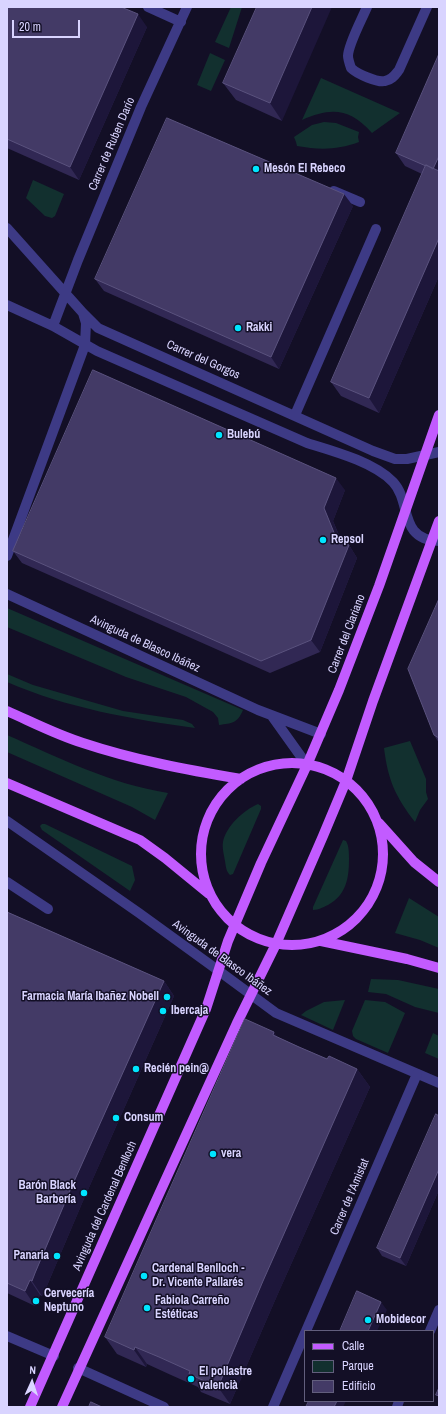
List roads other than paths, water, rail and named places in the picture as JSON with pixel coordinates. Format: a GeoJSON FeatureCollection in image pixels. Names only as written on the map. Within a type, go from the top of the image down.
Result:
{"type":"FeatureCollection","features":[{"type":"Feature","properties":{"kind":"main road","name":"Carrer del Clariano"},"geometry":{"type":"LineString","coordinates":[[235,926],[261,863],[321,734],[339,690],[379,586],[439,415]]}},
{"type":"Feature","properties":{"kind":"main road"},"geometry":{"type":"LineString","coordinates":[[62,1407],[78,1368],[276,944],[346,781],[373,701],[436,541],[439,521]]}},
{"type":"Feature","properties":{"kind":"main road"},"geometry":{"type":"LineString","coordinates":[[7,711],[82,743],[138,759],[241,779]]}},
{"type":"Feature","properties":{"kind":"main road"},"geometry":{"type":"LineString","coordinates":[[377,820],[382,838],[383,857],[381,875],[375,892],[365,909],[353,922],[337,933],[321,941],[299,945],[276,944],[255,937],[235,926],[224,915],[211,895],[205,882],[202,868],[202,838],[212,811],[229,788],[241,779],[279,764],[307,765],[327,771],[346,781],[364,798],[377,820],[414,862],[439,882]]}},
{"type":"Feature","properties":{"kind":"main road"},"geometry":{"type":"LineString","coordinates":[[7,783],[140,840],[211,895]]}},
{"type":"Feature","properties":{"kind":"main road","name":"Avinguda del Cardenal Benlloch"},"geometry":{"type":"LineString","coordinates":[[30,1407],[54,1356],[206,1009],[228,941],[235,926]]}},
{"type":"Feature","properties":{"kind":"main road"},"geometry":{"type":"LineString","coordinates":[[321,941],[407,959],[439,968]]}},
{"type":"Feature","properties":{"kind":"street"},"geometry":{"type":"LineString","coordinates":[[148,7],[181,22]]}},
{"type":"Feature","properties":{"kind":"street","name":"Carrer de Ruben Darío"},"geometry":{"type":"LineString","coordinates":[[53,326],[65,292],[141,107],[187,7]]}},
{"type":"Feature","properties":{"kind":"street"},"geometry":{"type":"LineString","coordinates":[[367,7],[348,56],[351,67],[358,72],[384,82],[393,78],[399,70],[427,7]]}},
{"type":"Feature","properties":{"kind":"street"},"geometry":{"type":"LineString","coordinates":[[324,187],[360,202]]}},
{"type":"Feature","properties":{"kind":"street","name":"Carrer del Gorgos"},"geometry":{"type":"LineString","coordinates":[[7,228],[98,328],[373,451],[395,459],[407,459],[424,456]]}},
{"type":"Feature","properties":{"kind":"street"},"geometry":{"type":"LineString","coordinates":[[295,415],[376,229]]}},
{"type":"Feature","properties":{"kind":"street"},"geometry":{"type":"LineString","coordinates":[[7,306],[53,326],[85,345],[307,442],[343,455],[380,471],[393,482],[401,493],[411,528],[420,536],[436,541]]}},
{"type":"Feature","properties":{"kind":"street"},"geometry":{"type":"LineString","coordinates":[[7,556],[85,345],[86,323],[83,313]]}},
{"type":"Feature","properties":{"kind":"street"},"geometry":{"type":"LineString","coordinates":[[424,456],[439,452]]}},
{"type":"Feature","properties":{"kind":"street","name":"Avinguda de Blasco Ibáñez"},"geometry":{"type":"LineString","coordinates":[[7,594],[272,716],[321,734]]}},
{"type":"Feature","properties":{"kind":"street","name":"Avinguda de Blasco Ibáñez"},"geometry":{"type":"LineString","coordinates":[[272,716],[307,765]]}},
{"type":"Feature","properties":{"kind":"street","name":"Avinguda de Blasco Ibáñez"},"geometry":{"type":"LineString","coordinates":[[7,821],[139,913],[276,1013],[439,1083]]}},
{"type":"Feature","properties":{"kind":"street"},"geometry":{"type":"LineString","coordinates":[[7,882],[48,909]]}},
{"type":"Feature","properties":{"kind":"street","name":"Carrer de l'Amistat"},"geometry":{"type":"LineString","coordinates":[[307,1330],[417,1074]]}},
{"type":"Feature","properties":{"kind":"street"},"geometry":{"type":"LineString","coordinates":[[430,1330],[439,1310]]}},
{"type":"Feature","properties":{"kind":"street"},"geometry":{"type":"LineString","coordinates":[[7,1336],[54,1356]]}},
{"type":"Feature","properties":{"kind":"street","name":"Carrer de l'Amistat"},"geometry":{"type":"LineString","coordinates":[[273,1407],[304,1337]]}},
{"type":"Feature","properties":{"kind":"street"},"geometry":{"type":"LineString","coordinates":[[78,1368],[164,1407]]}},
{"type":"Feature","properties":{"kind":"place","name":"Mesón El Rebeco"},"geometry":{"type":"Point","coordinates":[256,169]}},
{"type":"Feature","properties":{"kind":"place","name":"Rakki"},"geometry":{"type":"Point","coordinates":[238,328]}},
{"type":"Feature","properties":{"kind":"place","name":"Bulebú"},"geometry":{"type":"Point","coordinates":[219,435]}},
{"type":"Feature","properties":{"kind":"place","name":"Repsol"},"geometry":{"type":"Point","coordinates":[323,540]}},
{"type":"Feature","properties":{"kind":"place","name":"Farmacia María Ibañez Nobell"},"geometry":{"type":"Point","coordinates":[167,997]}},
{"type":"Feature","properties":{"kind":"place","name":"Ibercaja"},"geometry":{"type":"Point","coordinates":[163,1011]}},
{"type":"Feature","properties":{"kind":"place","name":"Recién pein@"},"geometry":{"type":"Point","coordinates":[136,1069]}},
{"type":"Feature","properties":{"kind":"place","name":"Consum"},"geometry":{"type":"Point","coordinates":[116,1118]}},
{"type":"Feature","properties":{"kind":"place","name":"vera"},"geometry":{"type":"Point","coordinates":[213,1154]}},
{"type":"Feature","properties":{"kind":"place","name":"Barón Black Barbería"},"geometry":{"type":"Point","coordinates":[84,1193]}},
{"type":"Feature","properties":{"kind":"place","name":"Panaria"},"geometry":{"type":"Point","coordinates":[57,1256]}},
{"type":"Feature","properties":{"kind":"place","name":"Cardenal Benlloch - Dr. Vicente Pallarés"},"geometry":{"type":"Point","coordinates":[144,1276]}},
{"type":"Feature","properties":{"kind":"place","name":"Cervecería Neptuno"},"geometry":{"type":"Point","coordinates":[36,1301]}},
{"type":"Feature","properties":{"kind":"place","name":"Fabiola Carreño Estéticas"},"geometry":{"type":"Point","coordinates":[147,1308]}},
{"type":"Feature","properties":{"kind":"place","name":"Mobidecor"},"geometry":{"type":"Point","coordinates":[368,1320]}},
{"type":"Feature","properties":{"kind":"place","name":"El pollastre valencià"},"geometry":{"type":"Point","coordinates":[191,1379]}}]}
